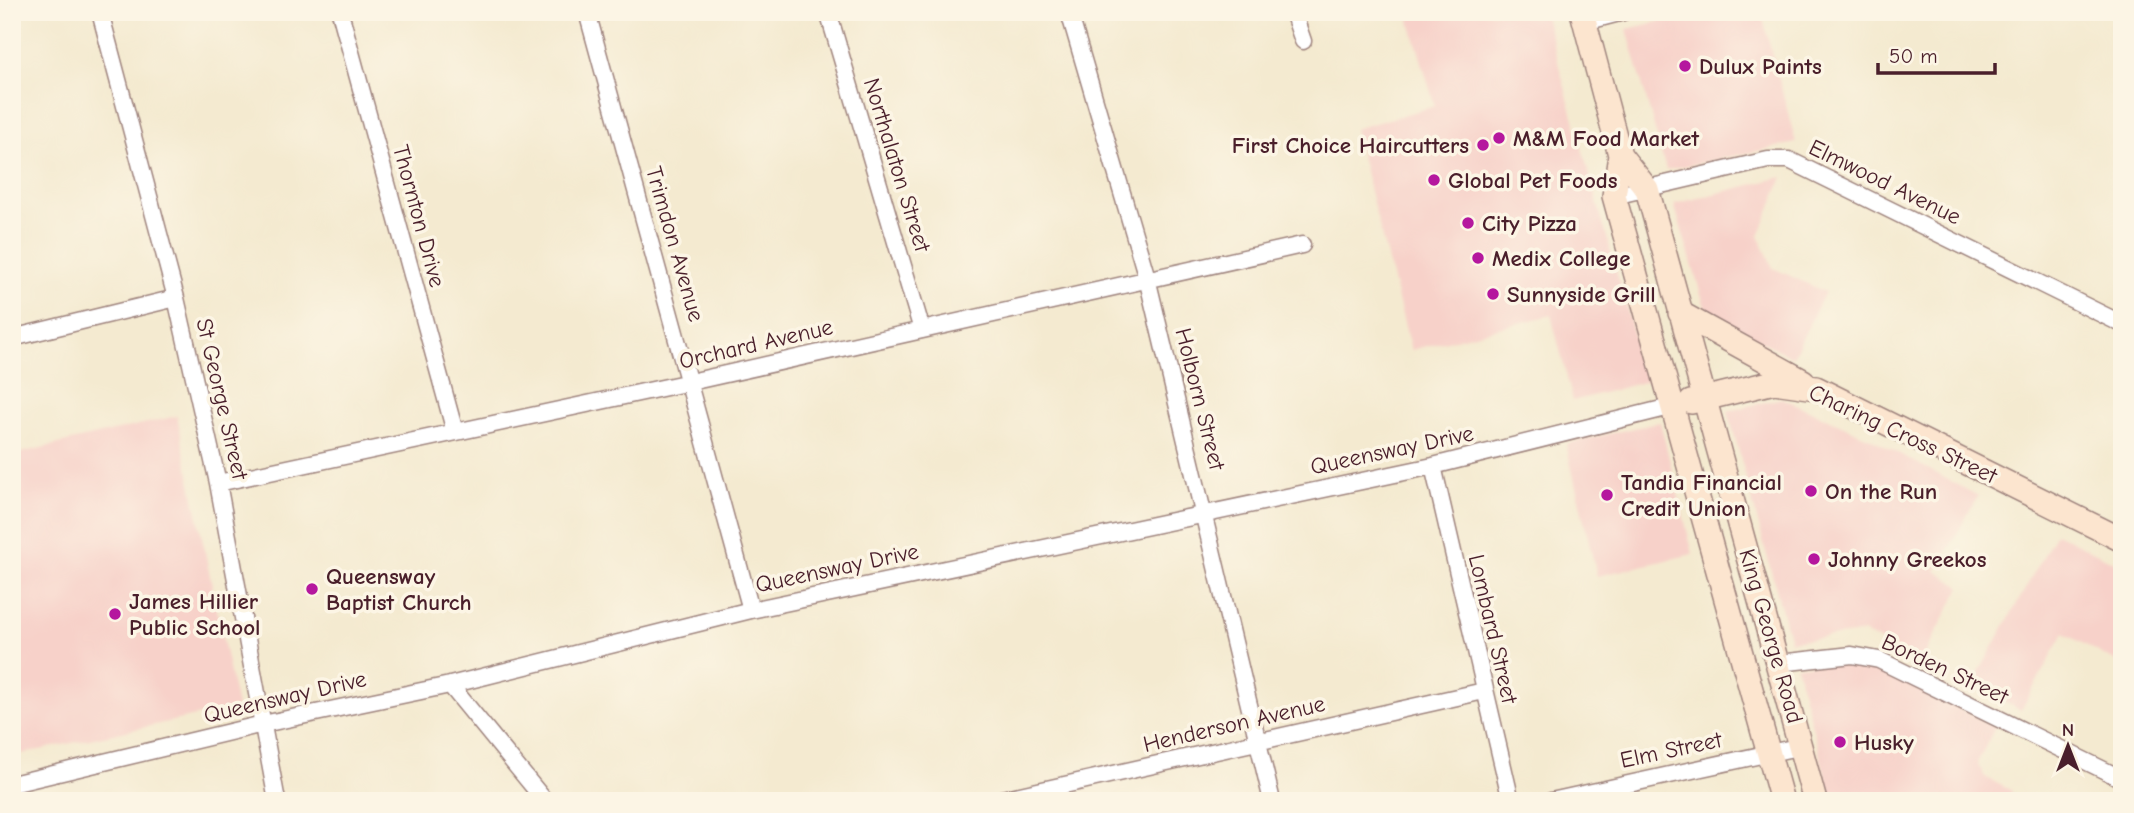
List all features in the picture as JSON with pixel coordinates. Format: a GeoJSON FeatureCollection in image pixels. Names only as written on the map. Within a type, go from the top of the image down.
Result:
{"type":"FeatureCollection","features":[{"type":"Feature","properties":{"kind":"main road","name":"King George Road"},"geometry":{"type":"LineString","coordinates":[[1583,17],[1620,155],[1614,196],[1782,801]]}},
{"type":"Feature","properties":{"kind":"main road","name":"King George Road"},"geometry":{"type":"LineString","coordinates":[[1620,155],[1647,189],[1815,801]]}},
{"type":"Feature","properties":{"kind":"main road"},"geometry":{"type":"LineString","coordinates":[[1680,313],[1816,388]]}},
{"type":"Feature","properties":{"kind":"main road","name":"Charing Cross Street"},"geometry":{"type":"LineString","coordinates":[[1674,406],[1774,382],[1816,388],[2122,540]]}},
{"type":"Feature","properties":{"kind":"street","name":"St George Street"},"geometry":{"type":"LineString","coordinates":[[100,12],[176,298],[218,483],[277,801]]}},
{"type":"Feature","properties":{"kind":"street","name":"Thornton Drive"},"geometry":{"type":"LineString","coordinates":[[340,12],[455,432]]}},
{"type":"Feature","properties":{"kind":"street","name":"Trimdon Avenue"},"geometry":{"type":"LineString","coordinates":[[587,12],[751,610]]}},
{"type":"Feature","properties":{"kind":"street","name":"Northalaton Street"},"geometry":{"type":"LineString","coordinates":[[828,12],[922,330]]}},
{"type":"Feature","properties":{"kind":"street","name":"Holborn Street"},"geometry":{"type":"LineString","coordinates":[[1069,12],[1147,278],[1272,801]]}},
{"type":"Feature","properties":{"kind":"street"},"geometry":{"type":"LineString","coordinates":[[1293,12],[1303,41]]}},
{"type":"Feature","properties":{"kind":"street"},"geometry":{"type":"LineString","coordinates":[[1583,17],[1623,12]]}},
{"type":"Feature","properties":{"kind":"street","name":"Elmwood Avenue"},"geometry":{"type":"LineString","coordinates":[[1614,196],[1768,160],[1789,160],[2122,324]]}},
{"type":"Feature","properties":{"kind":"street","name":"Orchard Avenue"},"geometry":{"type":"LineString","coordinates":[[218,483],[690,382],[1302,244]]}},
{"type":"Feature","properties":{"kind":"street"},"geometry":{"type":"LineString","coordinates":[[12,338],[176,298]]}},
{"type":"Feature","properties":{"kind":"street","name":"Queensway Drive"},"geometry":{"type":"LineString","coordinates":[[12,784],[263,724],[450,685],[751,610],[1433,466],[1674,406]]}},
{"type":"Feature","properties":{"kind":"street","name":"Lombard Street"},"geometry":{"type":"LineString","coordinates":[[1433,466],[1511,801]]}},
{"type":"Feature","properties":{"kind":"street","name":"Borden Street"},"geometry":{"type":"LineString","coordinates":[[1779,663],[1852,655],[1879,660],[2122,779]]}},
{"type":"Feature","properties":{"kind":"street"},"geometry":{"type":"LineString","coordinates":[[450,685],[545,801]]}},
{"type":"Feature","properties":{"kind":"street","name":"Henderson Avenue"},"geometry":{"type":"LineString","coordinates":[[993,801],[1484,691]]}},
{"type":"Feature","properties":{"kind":"street","name":"Elm Street"},"geometry":{"type":"LineString","coordinates":[[1550,801],[1802,746]]}},
{"type":"Feature","properties":{"kind":"shaded area"},"geometry":{"type":"Polygon","coordinates":[[[1407,12],[1544,12],[1647,381],[1573,401],[1551,315],[1411,350],[1354,129],[1435,106],[1407,12]]]}},
{"type":"Feature","properties":{"kind":"shaded area"},"geometry":{"type":"Polygon","coordinates":[[[1700,12],[1761,12],[1796,143],[1666,170],[1627,29],[1700,12]]]}},
{"type":"Feature","properties":{"kind":"shaded area"},"geometry":{"type":"Polygon","coordinates":[[[1783,177],[1759,236],[1773,268],[1825,292],[1793,357],[1707,314],[1674,204],[1783,177]]]}},
{"type":"Feature","properties":{"kind":"shaded area"},"geometry":{"type":"Polygon","coordinates":[[[1782,398],[1870,438],[1978,496],[1936,571],[1961,587],[1920,662],[1864,633],[1790,641],[1728,411],[1782,398]]]}},
{"type":"Feature","properties":{"kind":"shaded area","name":"James Hillier Public School"},"geometry":{"type":"Polygon","coordinates":[[[177,416],[237,707],[12,756],[12,455],[177,416]]]}},
{"type":"Feature","properties":{"kind":"shaded area"},"geometry":{"type":"Polygon","coordinates":[[[1660,422],[1693,554],[1597,576],[1566,444],[1660,422]]]}},
{"type":"Feature","properties":{"kind":"shaded area"},"geometry":{"type":"Polygon","coordinates":[[[2056,533],[2122,566],[2122,665],[2064,633],[2021,710],[1971,687],[2056,533]]]}},
{"type":"Feature","properties":{"kind":"shaded area"},"geometry":{"type":"Polygon","coordinates":[[[1858,660],[1878,666],[1995,727],[1977,763],[1985,777],[2012,791],[2008,801],[1832,801],[1796,666],[1858,660]]]}},
{"type":"Feature","properties":{"kind":"place","name":"Dulux Paints"},"geometry":{"type":"Point","coordinates":[1685,66]}},
{"type":"Feature","properties":{"kind":"place","name":"M&M Food Market"},"geometry":{"type":"Point","coordinates":[1499,138]}},
{"type":"Feature","properties":{"kind":"place","name":"First Choice Haircutters"},"geometry":{"type":"Point","coordinates":[1483,145]}},
{"type":"Feature","properties":{"kind":"place","name":"Global Pet Foods"},"geometry":{"type":"Point","coordinates":[1434,180]}},
{"type":"Feature","properties":{"kind":"place","name":"City Pizza"},"geometry":{"type":"Point","coordinates":[1468,223]}},
{"type":"Feature","properties":{"kind":"place","name":"Medix College"},"geometry":{"type":"Point","coordinates":[1478,258]}},
{"type":"Feature","properties":{"kind":"place","name":"Sunnyside Grill"},"geometry":{"type":"Point","coordinates":[1493,294]}},
{"type":"Feature","properties":{"kind":"place","name":"On the Run"},"geometry":{"type":"Point","coordinates":[1811,491]}},
{"type":"Feature","properties":{"kind":"place","name":"Tandia Financial Credit Union"},"geometry":{"type":"Point","coordinates":[1607,495]}},
{"type":"Feature","properties":{"kind":"place","name":"Johnny Greekos"},"geometry":{"type":"Point","coordinates":[1814,559]}},
{"type":"Feature","properties":{"kind":"place","name":"Queensway Baptist Church"},"geometry":{"type":"Point","coordinates":[312,589]}},
{"type":"Feature","properties":{"kind":"place","name":"James Hillier Public School"},"geometry":{"type":"Point","coordinates":[115,614]}},
{"type":"Feature","properties":{"kind":"place","name":"Husky"},"geometry":{"type":"Point","coordinates":[1840,742]}}]}
